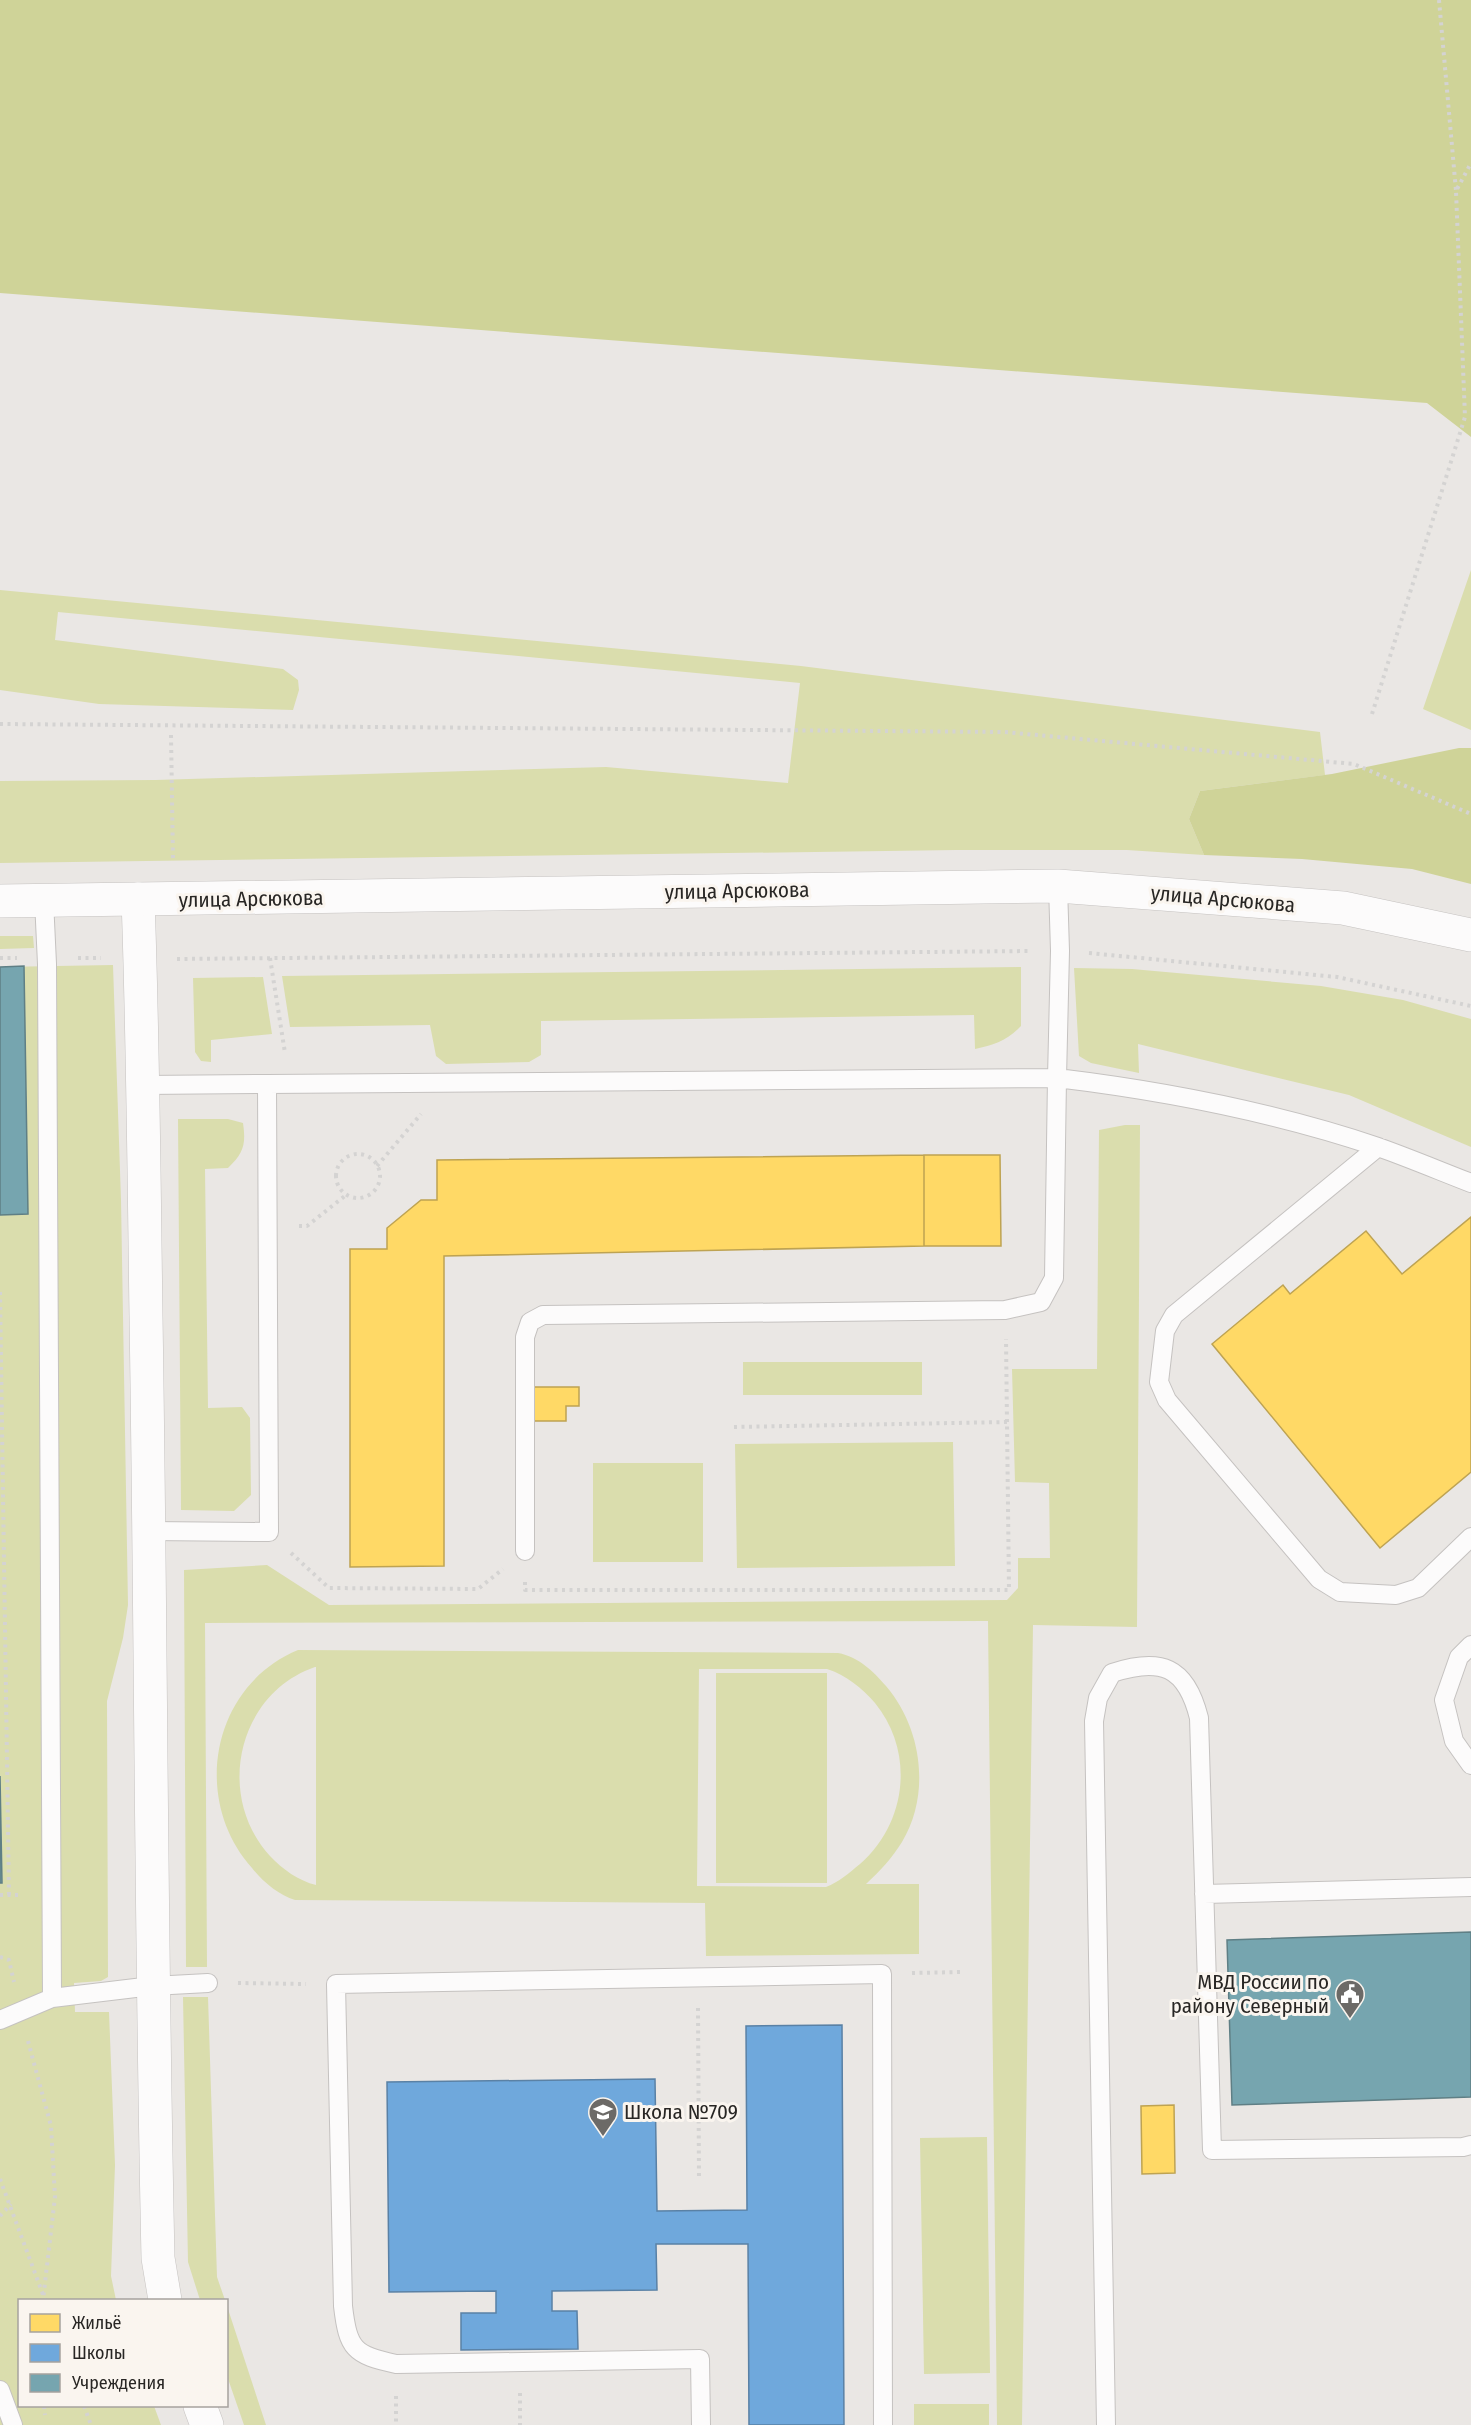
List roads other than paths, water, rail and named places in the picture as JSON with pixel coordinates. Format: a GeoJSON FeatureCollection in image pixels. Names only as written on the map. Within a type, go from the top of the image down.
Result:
{"type":"FeatureCollection","features":[{"type":"Feature","properties":{"kind":"street","name":"улица Арсюкова"},"geometry":{"type":"LineString","coordinates":[[0,901],[1058,886],[1343,908],[1471,935]]}},
{"type":"Feature","properties":{"kind":"street"},"geometry":{"type":"LineString","coordinates":[[138,899],[149,1531],[152,1986],[158,2259],[165,2299]]}},
{"type":"Feature","properties":{"kind":"street"},"geometry":{"type":"LineString","coordinates":[[200,2407],[207,2425]]}},
{"type":"Feature","properties":{"kind":"lane"},"geometry":{"type":"LineString","coordinates":[[525,1551],[525,1337],[530,1322],[543,1315],[1005,1310],[1041,1302],[1054,1278],[1060,951],[1058,886]]}},
{"type":"Feature","properties":{"kind":"lane"},"geometry":{"type":"LineString","coordinates":[[44,900],[52,1998]]}},
{"type":"Feature","properties":{"kind":"lane"},"geometry":{"type":"LineString","coordinates":[[143,1084],[1058,1078],[1139,1088],[1302,1124],[1378,1147],[1471,1183]]}},
{"type":"Feature","properties":{"kind":"lane"},"geometry":{"type":"LineString","coordinates":[[149,1531],[269,1532],[267,1084]]}},
{"type":"Feature","properties":{"kind":"lane"},"geometry":{"type":"LineString","coordinates":[[1378,1147],[1174,1315],[1166,1331],[1159,1382],[1167,1400],[1319,1579],[1340,1592],[1396,1595],[1418,1588],[1471,1537]]}},
{"type":"Feature","properties":{"kind":"lane"},"geometry":{"type":"LineString","coordinates":[[1471,1645],[1459,1657],[1444,1700],[1454,1741],[1471,1765]]}},
{"type":"Feature","properties":{"kind":"lane"},"geometry":{"type":"LineString","coordinates":[[1106,2425],[1094,1721],[1098,1698],[1112,1673],[1137,1665],[1163,1666],[1187,1684],[1194,1698],[1199,1718],[1212,2150],[1462,2147],[1471,2145]]}},
{"type":"Feature","properties":{"kind":"lane"},"geometry":{"type":"LineString","coordinates":[[1204,1894],[1471,1887]]}},
{"type":"Feature","properties":{"kind":"lane"},"geometry":{"type":"LineString","coordinates":[[701,2425],[700,2359],[396,2364],[368,2356],[354,2348],[346,2333],[343,2306],[336,1984],[882,1974],[884,2425]]}},
{"type":"Feature","properties":{"kind":"lane"},"geometry":{"type":"LineString","coordinates":[[0,2020],[52,1998],[152,1986],[208,1983]]}},
{"type":"Feature","properties":{"kind":"lane"},"geometry":{"type":"LineString","coordinates":[[0,2390],[13,2425]]}},
{"type":"Feature","properties":{"kind":"place","name":"МВД России по району Северный"},"geometry":{"type":"Point","coordinates":[1350,2020]}},
{"type":"Feature","properties":{"kind":"place","name":"Школа №709"},"geometry":{"type":"Point","coordinates":[603,2138]}}]}
